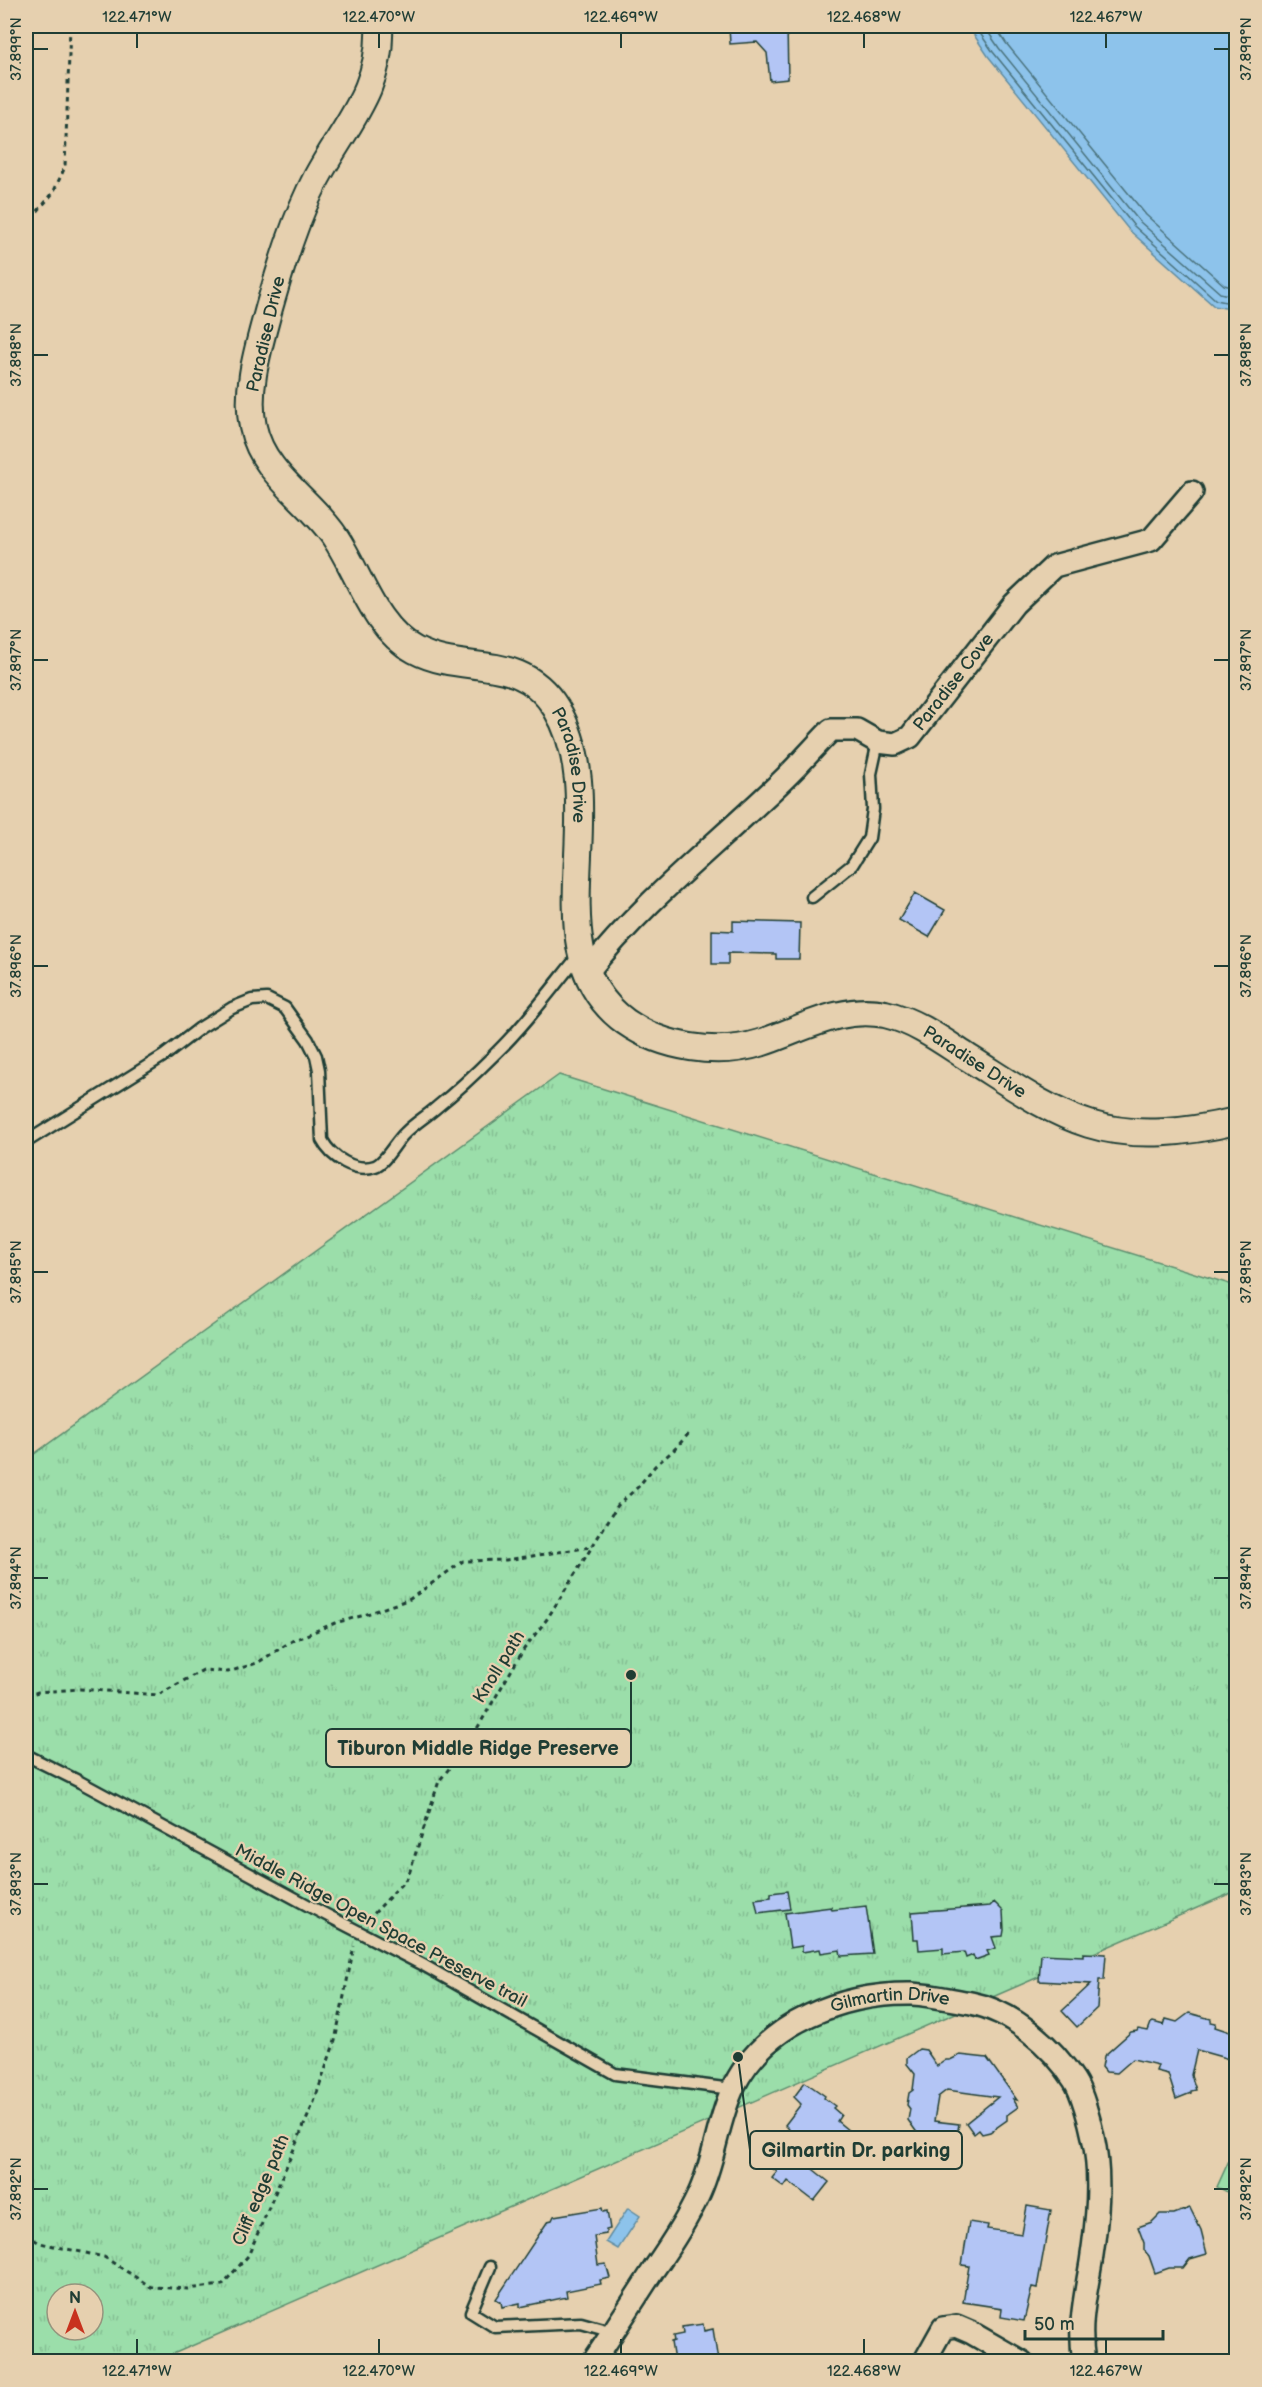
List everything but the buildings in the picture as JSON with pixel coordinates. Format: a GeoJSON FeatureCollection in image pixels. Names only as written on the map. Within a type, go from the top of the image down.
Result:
{"type":"FeatureCollection","features":[{"type":"Feature","properties":{"kind":"street","name":"Paradise Drive"},"geometry":{"type":"LineString","coordinates":[[379,26],[380,45],[370,86],[307,196],[282,263],[255,363],[251,406],[253,427],[259,447],[268,463],[336,538],[376,610],[392,633],[413,649],[434,657],[509,669],[527,677],[555,705],[565,724],[578,766],[581,813],[577,933],[584,964],[607,1006],[639,1031],[679,1045],[728,1049],[757,1045],[842,1013],[866,1011],[889,1015],[924,1029],[1031,1096],[1088,1124],[1130,1132],[1151,1133],[1236,1121]]}},
{"type":"Feature","properties":{"kind":"street","name":"Paradise Cove"},"geometry":{"type":"LineString","coordinates":[[878,742],[896,744],[910,737],[1014,604],[1054,566],[1151,540],[1192,492]]}},
{"type":"Feature","properties":{"kind":"street"},"geometry":{"type":"LineString","coordinates":[[584,964],[608,946],[645,906],[783,780],[831,730],[857,730],[878,742]]}},
{"type":"Feature","properties":{"kind":"street","name":"Gilmartin Drive"},"geometry":{"type":"LineString","coordinates":[[593,2361],[691,2212],[707,2175],[732,2090],[752,2059],[785,2030],[834,2004],[873,1996],[912,1994],[979,2005],[1008,2017],[1056,2056],[1076,2082],[1093,2138],[1097,2173],[1091,2262],[1083,2301],[1081,2338],[1084,2361]]}},
{"type":"Feature","properties":{"kind":"street"},"geometry":{"type":"LineString","coordinates":[[924,2361],[944,2328],[956,2326],[1022,2361]]}},
{"type":"Feature","properties":{"kind":"lane"},"geometry":{"type":"LineString","coordinates":[[812,897],[852,865],[869,838],[873,809],[871,774],[878,742]]}},
{"type":"Feature","properties":{"kind":"lane"},"geometry":{"type":"LineString","coordinates":[[26,1142],[165,1055],[200,1028],[232,1008],[252,1000],[267,999],[285,1008],[308,1040],[316,1056],[319,1070],[322,1140],[327,1149],[347,1164],[374,1167],[381,1163],[406,1131],[439,1106],[496,1053],[584,964]]}},
{"type":"Feature","properties":{"kind":"lane","name":"Middle Ridge Open Space Preserve trail"},"geometry":{"type":"LineString","coordinates":[[26,1755],[81,1782],[425,1966],[615,2074],[732,2090]]}},
{"type":"Feature","properties":{"kind":"lane"},"geometry":{"type":"LineString","coordinates":[[490,2268],[471,2312],[495,2327],[581,2322],[613,2332]]}},
{"type":"Feature","properties":{"kind":"path"},"geometry":{"type":"LineString","coordinates":[[26,225],[53,194],[65,166],[70,26]]}},
{"type":"Feature","properties":{"kind":"path","name":"Knoll path"},"geometry":{"type":"LineString","coordinates":[[357,1931],[408,1877],[439,1781],[465,1749],[524,1649],[548,1618],[618,1505],[690,1432]]}},
{"type":"Feature","properties":{"kind":"path"},"geometry":{"type":"LineString","coordinates":[[26,1696],[38,1692],[81,1689],[158,1695],[203,1670],[228,1672],[257,1663],[292,1641],[335,1623],[410,1599],[463,1561],[506,1560],[591,1547]]}},
{"type":"Feature","properties":{"kind":"path","name":"Cliff edge path"},"geometry":{"type":"LineString","coordinates":[[26,2235],[40,2243],[104,2257],[151,2287],[188,2289],[222,2285],[248,2256],[314,2102],[335,2041],[357,1931]]}},
{"type":"Feature","properties":{"kind":"green space"},"geometry":{"type":"Polygon","coordinates":[[[559,1075],[1236,1286],[1236,1891],[157,2361],[26,2361],[26,1460],[559,1075]]]}},
{"type":"Feature","properties":{"kind":"green space"},"geometry":{"type":"Polygon","coordinates":[[[1236,2145],[1236,2196],[1217,2187],[1236,2145]]]}},
{"type":"Feature","properties":{"kind":"water"},"geometry":{"type":"Polygon","coordinates":[[[968,26],[1236,26],[1236,310],[1214,306],[1129,230],[988,56],[968,26]]]}},
{"type":"Feature","properties":{"kind":"water"},"geometry":{"type":"Polygon","coordinates":[[[628,2208],[640,2216],[618,2249],[606,2242],[628,2208]]]}},
{"type":"Feature","properties":{"kind":"place","name":"Tiburon Middle Ridge Preserve"},"geometry":{"type":"Point","coordinates":[631,1675]}},
{"type":"Feature","properties":{"kind":"place","name":"Gilmartin Dr. parking"},"geometry":{"type":"Point","coordinates":[738,2057]}}]}
